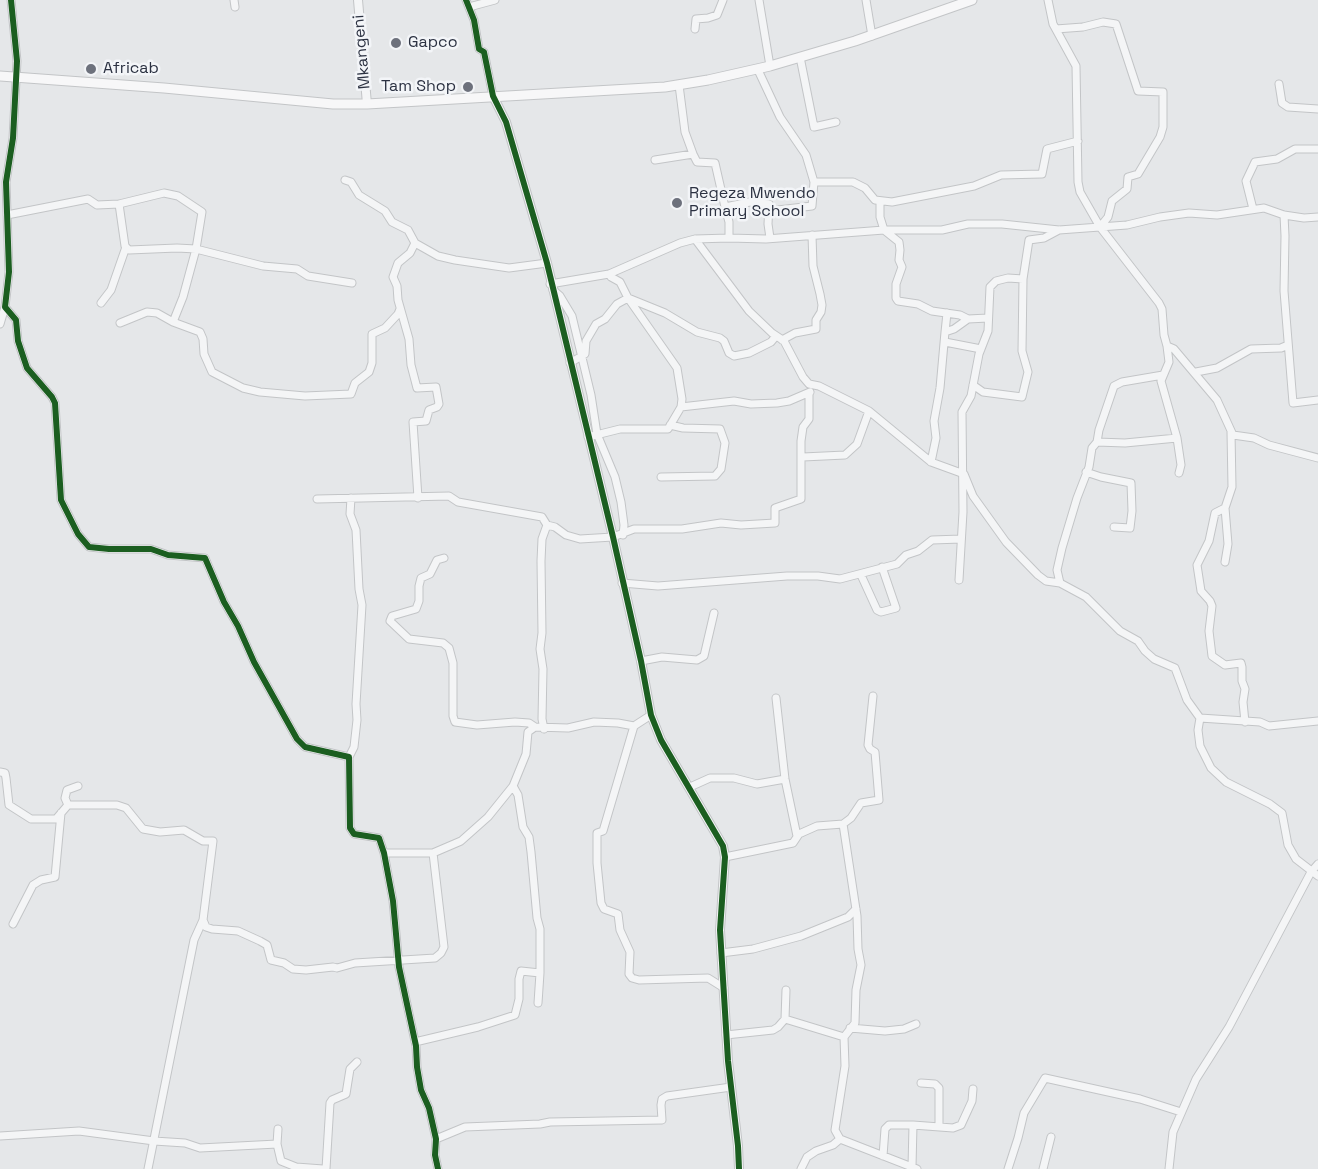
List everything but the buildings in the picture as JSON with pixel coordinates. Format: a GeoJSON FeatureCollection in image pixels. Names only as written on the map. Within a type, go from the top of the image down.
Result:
{"type":"FeatureCollection","features":[{"type":"Feature","properties":{"kind":"main road"},"geometry":{"type":"LineString","coordinates":[[0,76],[164,88],[300,102],[367,104],[606,91],[679,85],[758,69],[872,36],[972,0]]}},
{"type":"Feature","properties":{"kind":"street"},"geometry":{"type":"LineString","coordinates":[[0,324],[9,272],[3,181],[13,138],[17,61],[11,0]]}},
{"type":"Feature","properties":{"kind":"street","name":"Mkangeni"},"geometry":{"type":"LineString","coordinates":[[358,0],[367,104]]}},
{"type":"Feature","properties":{"kind":"street"},"geometry":{"type":"LineString","coordinates":[[495,0],[467,3],[474,20],[479,50],[483,52],[493,96],[506,122],[547,263],[613,537],[651,715],[661,740],[723,846],[725,857],[720,930],[721,953],[726,1035],[739,1169]]}},
{"type":"Feature","properties":{"kind":"street"},"geometry":{"type":"LineString","coordinates":[[695,29],[696,19],[717,15],[723,0]]}},
{"type":"Feature","properties":{"kind":"street"},"geometry":{"type":"LineString","coordinates":[[759,0],[770,66]]}},
{"type":"Feature","properties":{"kind":"street"},"geometry":{"type":"LineString","coordinates":[[866,0],[872,36]]}},
{"type":"Feature","properties":{"kind":"street"},"geometry":{"type":"LineString","coordinates":[[1048,0],[1056,29],[1076,66],[1080,192],[1100,227],[1162,309],[1169,362],[1161,381],[1178,438],[1181,465],[1179,473]]}},
{"type":"Feature","properties":{"kind":"street"},"geometry":{"type":"LineString","coordinates":[[1056,29],[1083,27],[1103,22],[1116,24],[1138,91],[1163,92],[1163,127],[1160,137],[1138,174],[1128,177],[1127,189],[1112,201],[1108,217],[1100,227]]}},
{"type":"Feature","properties":{"kind":"street"},"geometry":{"type":"LineString","coordinates":[[800,57],[814,127],[836,122]]}},
{"type":"Feature","properties":{"kind":"street"},"geometry":{"type":"LineString","coordinates":[[758,69],[780,117],[806,155],[814,182],[812,206],[769,211]]}},
{"type":"Feature","properties":{"kind":"street"},"geometry":{"type":"LineString","coordinates":[[1279,84],[1282,103],[1288,107],[1318,109]]}},
{"type":"Feature","properties":{"kind":"street"},"geometry":{"type":"LineString","coordinates":[[679,85],[685,132],[693,154],[697,162],[715,163],[729,222],[729,238]]}},
{"type":"Feature","properties":{"kind":"street"},"geometry":{"type":"LineString","coordinates":[[814,182],[853,182],[866,188],[875,200],[892,202],[962,189],[1001,175],[1042,174],[1047,149],[1078,141]]}},
{"type":"Feature","properties":{"kind":"street"},"geometry":{"type":"LineString","coordinates":[[1253,209],[1246,181],[1255,162],[1277,159],[1295,150],[1318,149]]}},
{"type":"Feature","properties":{"kind":"street"},"geometry":{"type":"LineString","coordinates":[[655,160],[693,154]]}},
{"type":"Feature","properties":{"kind":"street"},"geometry":{"type":"LineString","coordinates":[[345,180],[351,182],[359,195],[385,211],[392,222],[408,230],[415,243],[438,256],[509,268],[547,263]]}},
{"type":"Feature","properties":{"kind":"street"},"geometry":{"type":"LineString","coordinates":[[7,215],[88,199],[97,205],[119,204],[164,193],[178,196],[202,212],[196,249],[183,297],[173,322]]}},
{"type":"Feature","properties":{"kind":"street"},"geometry":{"type":"LineString","coordinates":[[880,201],[880,217],[884,230],[899,242],[899,260],[902,267],[896,284],[898,301],[918,304],[932,311],[960,315],[968,319],[988,318]]}},
{"type":"Feature","properties":{"kind":"street"},"geometry":{"type":"LineString","coordinates":[[725,207],[750,202],[769,204],[770,238]]}},
{"type":"Feature","properties":{"kind":"street"},"geometry":{"type":"LineString","coordinates":[[101,303],[111,290],[126,247],[119,204]]}},
{"type":"Feature","properties":{"kind":"street"},"geometry":{"type":"LineString","coordinates":[[551,286],[609,274],[680,243],[695,239],[766,239],[884,230],[942,230],[968,224],[1059,230],[1127,225],[1189,213],[1217,215],[1264,208],[1304,218],[1318,216]]}},
{"type":"Feature","properties":{"kind":"street"},"geometry":{"type":"LineString","coordinates":[[1284,214],[1286,236],[1284,291],[1293,403],[1318,400]]}},
{"type":"Feature","properties":{"kind":"street"},"geometry":{"type":"LineString","coordinates":[[1023,226],[1025,236],[1029,240]]}},
{"type":"Feature","properties":{"kind":"street"},"geometry":{"type":"LineString","coordinates":[[1029,240],[1044,238],[1059,230]]}},
{"type":"Feature","properties":{"kind":"street"},"geometry":{"type":"LineString","coordinates":[[570,363],[585,354],[590,330],[612,311],[616,304],[628,298],[665,313],[698,332],[720,338],[724,341],[729,353],[734,356],[749,353],[779,338],[816,328],[816,320],[822,305],[813,266],[812,235]]}},
{"type":"Feature","properties":{"kind":"street"},"geometry":{"type":"LineString","coordinates":[[695,239],[749,311],[788,347],[809,384],[819,386],[869,411],[931,462],[963,474],[973,496],[1006,542],[1038,575],[1046,581],[1060,583],[1086,597],[1120,632],[1138,641],[1154,659],[1175,668],[1187,700],[1200,718],[1198,730],[1200,746],[1211,768],[1226,782],[1270,804],[1281,813],[1288,845],[1296,859],[1315,874]]}},
{"type":"Feature","properties":{"kind":"street"},"geometry":{"type":"LineString","coordinates":[[973,385],[983,392],[1022,397],[1028,372],[1022,351],[1023,279],[1029,240]]}},
{"type":"Feature","properties":{"kind":"street"},"geometry":{"type":"LineString","coordinates":[[415,243],[410,253],[398,263],[393,277],[409,339],[411,365],[417,388],[436,387],[438,392],[437,407],[429,410],[426,421],[413,422],[418,498]]}},
{"type":"Feature","properties":{"kind":"street"},"geometry":{"type":"LineString","coordinates":[[126,247],[129,250],[196,249],[263,266],[297,269],[308,276],[352,283]]}},
{"type":"Feature","properties":{"kind":"street"},"geometry":{"type":"LineString","coordinates":[[588,437],[620,429],[668,429],[681,407],[682,399],[677,368],[628,298],[620,282],[609,274]]}},
{"type":"Feature","properties":{"kind":"street"},"geometry":{"type":"LineString","coordinates":[[959,580],[962,553],[962,412],[971,396],[981,349],[988,331],[990,287],[996,280],[1023,279]]}},
{"type":"Feature","properties":{"kind":"street"},"geometry":{"type":"LineString","coordinates":[[551,286],[572,316],[597,434],[615,477],[621,502],[623,535]]}},
{"type":"Feature","properties":{"kind":"street"},"geometry":{"type":"LineString","coordinates":[[4,302],[16,320],[18,341],[27,368],[55,403],[61,500],[78,534],[89,547],[151,549],[168,555],[205,558],[254,662],[297,739],[305,747],[334,752],[349,758]]}},
{"type":"Feature","properties":{"kind":"street"},"geometry":{"type":"LineString","coordinates":[[120,323],[147,312],[156,313],[200,332],[204,354],[212,372],[243,388],[305,396],[351,394],[355,383],[369,372],[372,363],[372,334],[385,328],[400,309]]}},
{"type":"Feature","properties":{"kind":"street"},"geometry":{"type":"LineString","coordinates":[[931,462],[936,438],[934,421],[940,388],[947,313]]}},
{"type":"Feature","properties":{"kind":"street"},"geometry":{"type":"LineString","coordinates":[[945,332],[954,329],[968,319]]}},
{"type":"Feature","properties":{"kind":"street"},"geometry":{"type":"LineString","coordinates":[[945,342],[981,349]]}},
{"type":"Feature","properties":{"kind":"street"},"geometry":{"type":"LineString","coordinates":[[1196,372],[1217,368],[1251,349],[1281,348],[1288,345]]}},
{"type":"Feature","properties":{"kind":"street"},"geometry":{"type":"LineString","coordinates":[[1167,346],[1174,349],[1196,372],[1210,394],[1217,399],[1231,432],[1232,488],[1225,508],[1228,544],[1225,562]]}},
{"type":"Feature","properties":{"kind":"street"},"geometry":{"type":"LineString","coordinates":[[1060,583],[1057,570],[1062,548],[1092,448],[1097,442],[1114,386],[1122,382],[1163,375]]}},
{"type":"Feature","properties":{"kind":"street"},"geometry":{"type":"LineString","coordinates":[[681,407],[734,401],[751,404],[777,403],[809,393],[815,386]]}},
{"type":"Feature","properties":{"kind":"street"},"geometry":{"type":"LineString","coordinates":[[317,499],[449,496],[458,502],[542,517],[547,525],[580,539],[613,537],[634,529],[682,529],[721,523],[741,525],[775,523],[775,508],[801,499],[803,427],[809,419],[809,393]]}},
{"type":"Feature","properties":{"kind":"street"},"geometry":{"type":"LineString","coordinates":[[803,457],[845,454],[857,444],[869,411]]}},
{"type":"Feature","properties":{"kind":"street"},"geometry":{"type":"LineString","coordinates":[[661,477],[715,476],[721,470],[725,443],[720,429],[683,428],[670,425]]}},
{"type":"Feature","properties":{"kind":"street"},"geometry":{"type":"LineString","coordinates":[[1231,432],[1233,435],[1254,438],[1269,446],[1318,458]]}},
{"type":"Feature","properties":{"kind":"street"},"geometry":{"type":"LineString","coordinates":[[1097,442],[1125,443],[1178,438]]}},
{"type":"Feature","properties":{"kind":"street"},"geometry":{"type":"LineString","coordinates":[[1086,472],[1131,483],[1130,528],[1114,527]]}},
{"type":"Feature","properties":{"kind":"street"},"geometry":{"type":"LineString","coordinates":[[351,498],[350,514],[356,530],[359,589],[363,604],[356,704],[357,720],[354,747],[349,758],[350,828],[354,834],[379,838],[384,853],[421,1090],[429,1108],[436,1139],[437,1169]]}},
{"type":"Feature","properties":{"kind":"street"},"geometry":{"type":"LineString","coordinates":[[1225,508],[1215,513],[1209,541],[1197,565],[1201,591],[1212,606],[1209,631],[1212,656],[1225,664],[1241,663],[1245,689],[1243,702],[1245,722]]}},
{"type":"Feature","properties":{"kind":"street"},"geometry":{"type":"LineString","coordinates":[[544,729],[542,719],[543,669],[540,650],[542,633],[541,561],[542,540],[547,525]]}},
{"type":"Feature","properties":{"kind":"street"},"geometry":{"type":"LineString","coordinates":[[622,583],[658,586],[787,576],[840,579],[897,564],[906,555],[918,551],[932,540],[961,540]]}},
{"type":"Feature","properties":{"kind":"street"},"geometry":{"type":"LineString","coordinates":[[444,558],[437,560],[430,574],[421,578],[416,609],[392,616],[390,621],[409,639],[443,643],[449,648],[453,663],[455,722],[529,723],[536,728],[544,729],[568,728],[594,722],[634,726]]}},
{"type":"Feature","properties":{"kind":"street"},"geometry":{"type":"LineString","coordinates":[[861,575],[877,610],[881,612],[897,608],[882,567]]}},
{"type":"Feature","properties":{"kind":"street"},"geometry":{"type":"LineString","coordinates":[[641,661],[662,657],[697,660],[704,656],[714,613]]}},
{"type":"Feature","properties":{"kind":"street"},"geometry":{"type":"LineString","coordinates":[[725,857],[793,843],[797,836],[817,826],[843,824],[851,819],[861,803],[879,800],[875,752],[868,746],[873,696]]}},
{"type":"Feature","properties":{"kind":"street"},"geometry":{"type":"LineString","coordinates":[[776,699],[785,779],[797,836]]}},
{"type":"Feature","properties":{"kind":"street"},"geometry":{"type":"LineString","coordinates":[[651,715],[634,726],[603,831],[597,833],[601,903],[604,909],[618,914],[620,930],[630,952],[629,974],[632,978],[639,980],[708,978],[724,988]]}},
{"type":"Feature","properties":{"kind":"street"},"geometry":{"type":"LineString","coordinates":[[1200,718],[1260,722],[1269,726],[1318,722]]}},
{"type":"Feature","properties":{"kind":"street"},"geometry":{"type":"LineString","coordinates":[[384,853],[433,853],[461,841],[488,817],[513,786],[526,754],[528,732],[536,728]]}},
{"type":"Feature","properties":{"kind":"street"},"geometry":{"type":"LineString","coordinates":[[0,772],[5,773],[9,805],[31,819],[56,819],[68,805],[117,805],[126,808],[144,829],[160,832],[184,830],[195,838],[213,842],[202,920],[194,940],[148,1169]]}},
{"type":"Feature","properties":{"kind":"street"},"geometry":{"type":"LineString","coordinates":[[690,787],[710,778],[734,778],[757,784],[785,779]]}},
{"type":"Feature","properties":{"kind":"street"},"geometry":{"type":"LineString","coordinates":[[68,805],[65,798],[67,790],[78,786]]}},
{"type":"Feature","properties":{"kind":"street"},"geometry":{"type":"LineString","coordinates":[[513,786],[518,795],[523,827],[529,837],[540,929],[538,1003]]}},
{"type":"Feature","properties":{"kind":"street"},"geometry":{"type":"LineString","coordinates":[[13,924],[33,885],[55,877],[61,813]]}},
{"type":"Feature","properties":{"kind":"street"},"geometry":{"type":"LineString","coordinates":[[843,824],[856,909],[861,965],[856,990],[855,1023],[844,1037],[845,1066],[835,1130],[840,1139],[915,1168],[913,1125]]}},
{"type":"Feature","properties":{"kind":"street"},"geometry":{"type":"LineString","coordinates":[[202,920],[206,927],[238,931],[260,941],[267,945],[271,960],[284,963],[293,969],[337,968],[355,963],[435,958],[444,947],[433,853]]}},
{"type":"Feature","properties":{"kind":"street"},"geometry":{"type":"LineString","coordinates":[[1169,1169],[1173,1132],[1196,1079],[1229,1027],[1315,874],[1318,864]]}},
{"type":"Feature","properties":{"kind":"street"},"geometry":{"type":"LineString","coordinates":[[721,953],[753,949],[801,936],[848,917],[856,909]]}},
{"type":"Feature","properties":{"kind":"street"},"geometry":{"type":"LineString","coordinates":[[415,1042],[478,1027],[515,1015],[521,971],[540,973]]}},
{"type":"Feature","properties":{"kind":"street"},"geometry":{"type":"LineString","coordinates":[[726,1035],[756,1033],[778,1028],[785,1019],[786,990]]}},
{"type":"Feature","properties":{"kind":"street"},"geometry":{"type":"LineString","coordinates":[[785,1019],[844,1037]]}},
{"type":"Feature","properties":{"kind":"street"},"geometry":{"type":"LineString","coordinates":[[850,1028],[904,1029],[916,1024]]}},
{"type":"Feature","properties":{"kind":"street"},"geometry":{"type":"LineString","coordinates":[[278,1129],[277,1144],[281,1161],[287,1165],[325,1169],[330,1103],[346,1094],[350,1069],[357,1062]]}},
{"type":"Feature","properties":{"kind":"street"},"geometry":{"type":"LineString","coordinates":[[1008,1169],[1024,1113],[1045,1078],[1140,1099],[1181,1112]]}},
{"type":"Feature","properties":{"kind":"street"},"geometry":{"type":"LineString","coordinates":[[921,1083],[935,1084],[939,1088],[939,1127]]}},
{"type":"Feature","properties":{"kind":"street"},"geometry":{"type":"LineString","coordinates":[[436,1139],[465,1127],[550,1122],[662,1120],[662,1099],[667,1096],[731,1087]]}},
{"type":"Feature","properties":{"kind":"street"},"geometry":{"type":"LineString","coordinates":[[884,1156],[885,1129],[889,1125],[953,1128],[961,1125],[972,1101],[973,1089]]}},
{"type":"Feature","properties":{"kind":"street"},"geometry":{"type":"LineString","coordinates":[[0,1136],[80,1131],[185,1143],[200,1148],[277,1144]]}},
{"type":"Feature","properties":{"kind":"street"},"geometry":{"type":"LineString","coordinates":[[1043,1169],[1051,1137]]}},
{"type":"Feature","properties":{"kind":"street"},"geometry":{"type":"LineString","coordinates":[[801,1169],[807,1157],[833,1145],[840,1139]]}},
{"type":"Feature","properties":{"kind":"cycle path"},"geometry":{"type":"LineString","coordinates":[[11,0],[17,61],[13,138],[6,182],[9,272],[5,307],[16,320],[18,341],[27,368],[55,403],[61,500],[78,534],[89,547],[151,549],[168,555],[205,558],[254,662],[297,739],[305,747],[349,757],[350,828],[354,834],[379,838],[384,853],[393,901],[399,967],[416,1046],[421,1090],[429,1108],[436,1139],[435,1155],[438,1169]]}},
{"type":"Feature","properties":{"kind":"cycle path"},"geometry":{"type":"LineString","coordinates":[[466,0],[474,20],[479,49],[484,52],[493,96],[506,122],[547,263],[613,537],[651,715],[661,740],[723,846],[725,857],[720,930],[728,1061],[739,1169]]}},
{"type":"Feature","properties":{"kind":"place","name":"Gapco"},"geometry":{"type":"Point","coordinates":[396,43]}},
{"type":"Feature","properties":{"kind":"place","name":"Africab"},"geometry":{"type":"Point","coordinates":[91,69]}},
{"type":"Feature","properties":{"kind":"place","name":"Tam Shop"},"geometry":{"type":"Point","coordinates":[468,87]}},
{"type":"Feature","properties":{"kind":"place","name":"Regeza Mwendo Primary School"},"geometry":{"type":"Point","coordinates":[677,203]}}]}
